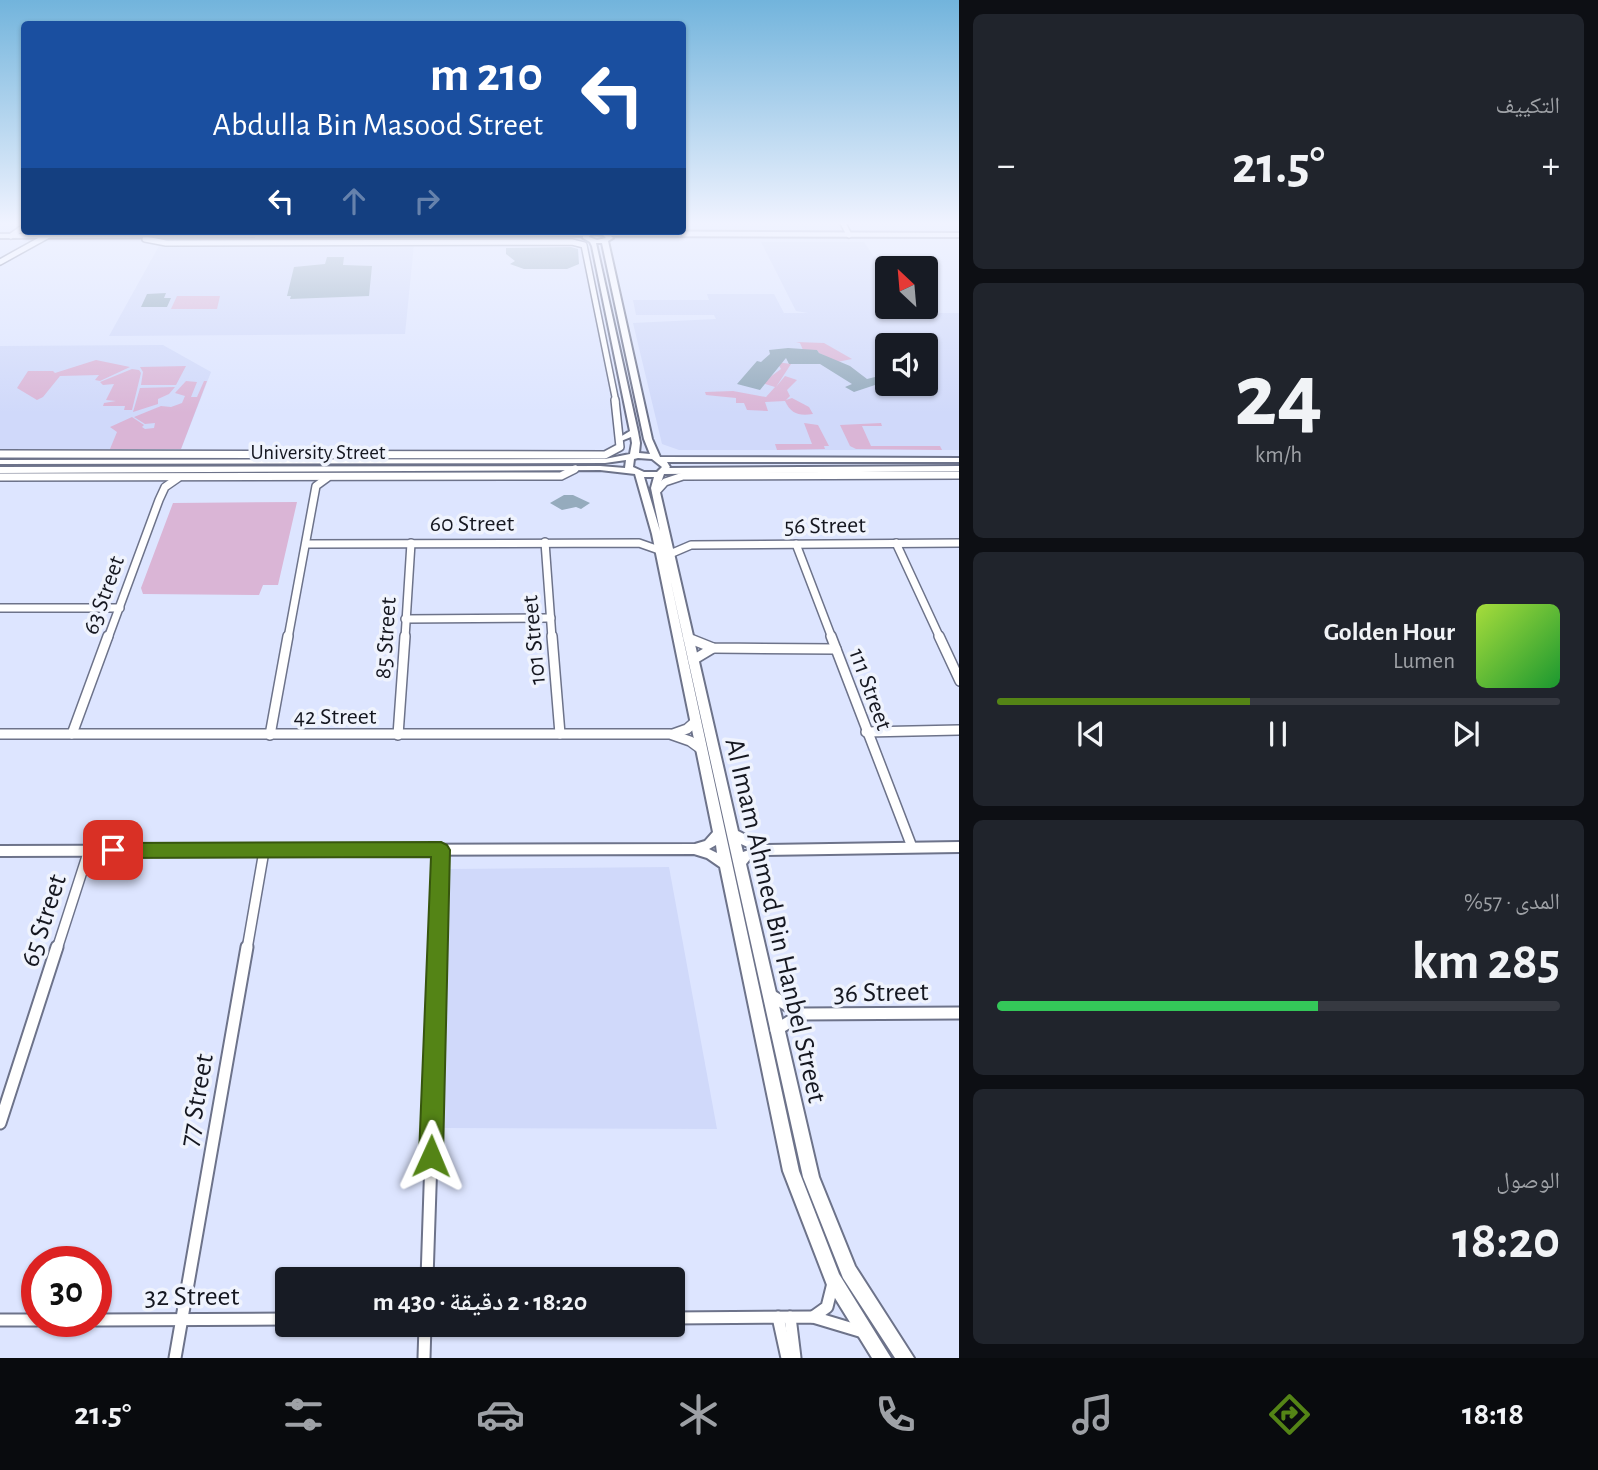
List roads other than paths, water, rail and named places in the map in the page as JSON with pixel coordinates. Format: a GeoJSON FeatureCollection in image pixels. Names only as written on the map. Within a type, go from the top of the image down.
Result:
{"type":"FeatureCollection","features":[{"type":"Feature","properties":{"kind":"street"},"geometry":{"type":"LineString","coordinates":[[0,454],[612,453],[620,447],[621,439],[594,286]]}},
{"type":"Feature","properties":{"kind":"street"},"geometry":{"type":"LineString","coordinates":[[604,286],[634,432],[636,447],[632,458]]}},
{"type":"Feature","properties":{"kind":"street"},"geometry":{"type":"LineString","coordinates":[[617,286],[648,439],[660,465]]}},
{"type":"Feature","properties":{"kind":"street"},"geometry":{"type":"LineString","coordinates":[[601,321],[612,326]]}},
{"type":"Feature","properties":{"kind":"street"},"geometry":{"type":"LineString","coordinates":[[606,349],[617,346]]}},
{"type":"Feature","properties":{"kind":"street"},"geometry":{"type":"LineString","coordinates":[[617,408],[630,411]]}},
{"type":"Feature","properties":{"kind":"street"},"geometry":{"type":"LineString","coordinates":[[621,439],[634,432]]}},
{"type":"Feature","properties":{"kind":"street"},"geometry":{"type":"LineString","coordinates":[[5,477],[561,476],[576,465],[554,454]]}},
{"type":"Feature","properties":{"kind":"street"},"geometry":{"type":"LineString","coordinates":[[773,461],[788,454]]}},
{"type":"Feature","properties":{"kind":"street"},"geometry":{"type":"LineString","coordinates":[[916,454],[940,460]]}},
{"type":"Feature","properties":{"kind":"street"},"geometry":{"type":"LineString","coordinates":[[168,462],[189,455]]}},
{"type":"Feature","properties":{"kind":"street"},"geometry":{"type":"LineString","coordinates":[[277,455],[292,461]]}},
{"type":"Feature","properties":{"kind":"street"},"geometry":{"type":"LineString","coordinates":[[416,460],[433,455]]}},
{"type":"Feature","properties":{"kind":"street","name":"University Street"},"geometry":{"type":"LineString","coordinates":[[0,470],[424,469],[576,465],[632,458],[660,465]]}},
{"type":"Feature","properties":{"kind":"street","name":"Al Imam Ahmed Bin Hanbel Street"},"geometry":{"type":"LineString","coordinates":[[632,458],[627,465],[637,473],[660,534],[693,660],[725,834],[725,864],[790,1171],[833,1279],[883,1358]]}},
{"type":"Feature","properties":{"kind":"street","name":"University Street"},"geometry":{"type":"LineString","coordinates":[[0,462],[416,460],[576,465],[637,473],[660,465]]}},
{"type":"Feature","properties":{"kind":"street"},"geometry":{"type":"LineString","coordinates":[[660,465],[773,461],[959,460]]}},
{"type":"Feature","properties":{"kind":"street"},"geometry":{"type":"LineString","coordinates":[[196,470],[244,466],[248,461]]}},
{"type":"Feature","properties":{"kind":"street"},"geometry":{"type":"LineString","coordinates":[[660,465],[765,469],[959,468]]}},
{"type":"Feature","properties":{"kind":"street","name":"Al Imam Ahmed Bin Hanbel Street"},"geometry":{"type":"LineString","coordinates":[[660,465],[655,482],[660,534]]}},
{"type":"Feature","properties":{"kind":"street"},"geometry":{"type":"LineString","coordinates":[[354,477],[372,469]]}},
{"type":"Feature","properties":{"kind":"street"},"geometry":{"type":"LineString","coordinates":[[424,469],[440,477]]}},
{"type":"Feature","properties":{"kind":"street"},"geometry":{"type":"LineString","coordinates":[[765,469],[800,476]]}},
{"type":"Feature","properties":{"kind":"street"},"geometry":{"type":"LineString","coordinates":[[5,477],[30,470]]}},
{"type":"Feature","properties":{"kind":"street"},"geometry":{"type":"LineString","coordinates":[[85,470],[107,477]]}},
{"type":"Feature","properties":{"kind":"street"},"geometry":{"type":"LineString","coordinates":[[270,735],[316,486],[313,481],[281,470]]}},
{"type":"Feature","properties":{"kind":"street"},"geometry":{"type":"LineString","coordinates":[[656,492],[665,482],[683,476],[959,475]]}},
{"type":"Feature","properties":{"kind":"street","name":"63 Street"},"geometry":{"type":"LineString","coordinates":[[72,734],[164,490],[168,484],[181,477]]}},
{"type":"Feature","properties":{"kind":"street"},"geometry":{"type":"LineString","coordinates":[[316,486],[330,477]]}},
{"type":"Feature","properties":{"kind":"street","name":"60 Street"},"geometry":{"type":"LineString","coordinates":[[639,543],[660,534]]}},
{"type":"Feature","properties":{"kind":"street","name":"56 Street"},"geometry":{"type":"LineString","coordinates":[[660,534],[691,545],[959,543]]}},
{"type":"Feature","properties":{"kind":"street","name":"101 Street"},"geometry":{"type":"LineString","coordinates":[[545,542],[560,734]]}},
{"type":"Feature","properties":{"kind":"street","name":"85 Street"},"geometry":{"type":"LineString","coordinates":[[398,735],[411,543]]}},
{"type":"Feature","properties":{"kind":"street","name":"60 Street"},"geometry":{"type":"LineString","coordinates":[[306,544],[639,543],[665,552]]}},
{"type":"Feature","properties":{"kind":"street"},"geometry":{"type":"LineString","coordinates":[[896,543],[959,681]]}},
{"type":"Feature","properties":{"kind":"street","name":"111 Street"},"geometry":{"type":"LineString","coordinates":[[796,544],[912,847]]}},
{"type":"Feature","properties":{"kind":"street","name":"56 Street"},"geometry":{"type":"LineString","coordinates":[[665,552],[691,545]]}},
{"type":"Feature","properties":{"kind":"street","name":"Al Imam Ahmed Bin Hanbel Street"},"geometry":{"type":"LineString","coordinates":[[665,552],[701,749],[725,834],[740,864],[803,1148],[821,1208],[849,1272],[905,1358]]}},
{"type":"Feature","properties":{"kind":"street"},"geometry":{"type":"LineString","coordinates":[[0,608],[120,608]]}},
{"type":"Feature","properties":{"kind":"street"},"geometry":{"type":"LineString","coordinates":[[405,619],[551,618]]}},
{"type":"Feature","properties":{"kind":"street"},"geometry":{"type":"LineString","coordinates":[[688,638],[713,649],[836,649]]}},
{"type":"Feature","properties":{"kind":"street"},"geometry":{"type":"LineString","coordinates":[[693,660],[713,649]]}},
{"type":"Feature","properties":{"kind":"street","name":"42 Street"},"geometry":{"type":"LineString","coordinates":[[0,734],[670,734],[682,731],[695,722]]}},
{"type":"Feature","properties":{"kind":"street"},"geometry":{"type":"LineString","coordinates":[[866,732],[959,730]]}},
{"type":"Feature","properties":{"kind":"street","name":"42 Street"},"geometry":{"type":"LineString","coordinates":[[670,734],[690,741],[701,749]]}},
{"type":"Feature","properties":{"kind":"street"},"geometry":{"type":"LineString","coordinates":[[0,850],[695,849],[725,834],[764,850]]}},
{"type":"Feature","properties":{"kind":"street"},"geometry":{"type":"LineString","coordinates":[[740,864],[746,856],[764,850],[959,847]]}},
{"type":"Feature","properties":{"kind":"street"},"geometry":{"type":"LineString","coordinates":[[695,849],[725,864]]}},
{"type":"Feature","properties":{"kind":"street","name":"65 Street"},"geometry":{"type":"LineString","coordinates":[[1,1115],[89,850]]}},
{"type":"Feature","properties":{"kind":"street"},"geometry":{"type":"LineString","coordinates":[[426,1267],[441,850]]}},
{"type":"Feature","properties":{"kind":"street","name":"77 Street"},"geometry":{"type":"LineString","coordinates":[[175,1358],[264,851]]}},
{"type":"Feature","properties":{"kind":"street","name":"36 Street"},"geometry":{"type":"LineString","coordinates":[[766,990],[782,1004],[803,1014],[959,1013]]}},
{"type":"Feature","properties":{"kind":"street","name":"36 Street"},"geometry":{"type":"LineString","coordinates":[[776,1030],[803,1014]]}},
{"type":"Feature","properties":{"kind":"street"},"geometry":{"type":"LineString","coordinates":[[813,1317],[827,1307],[834,1290],[833,1279]]}},
{"type":"Feature","properties":{"kind":"street"},"geometry":{"type":"LineString","coordinates":[[784,1317],[787,1358]]}},
{"type":"Feature","properties":{"kind":"street"},"geometry":{"type":"LineString","coordinates":[[784,1317],[795,1358]]}},
{"type":"Feature","properties":{"kind":"street"},"geometry":{"type":"LineString","coordinates":[[685,1318],[813,1317],[866,1333]]}},
{"type":"Feature","properties":{"kind":"street","name":"32 Street"},"geometry":{"type":"LineString","coordinates":[[112,1320],[275,1319]]}},
{"type":"Feature","properties":{"kind":"street"},"geometry":{"type":"LineString","coordinates":[[0,1320],[21,1320]]}},
{"type":"Feature","properties":{"kind":"street"},"geometry":{"type":"LineString","coordinates":[[424,1358],[425,1337]]}}]}
